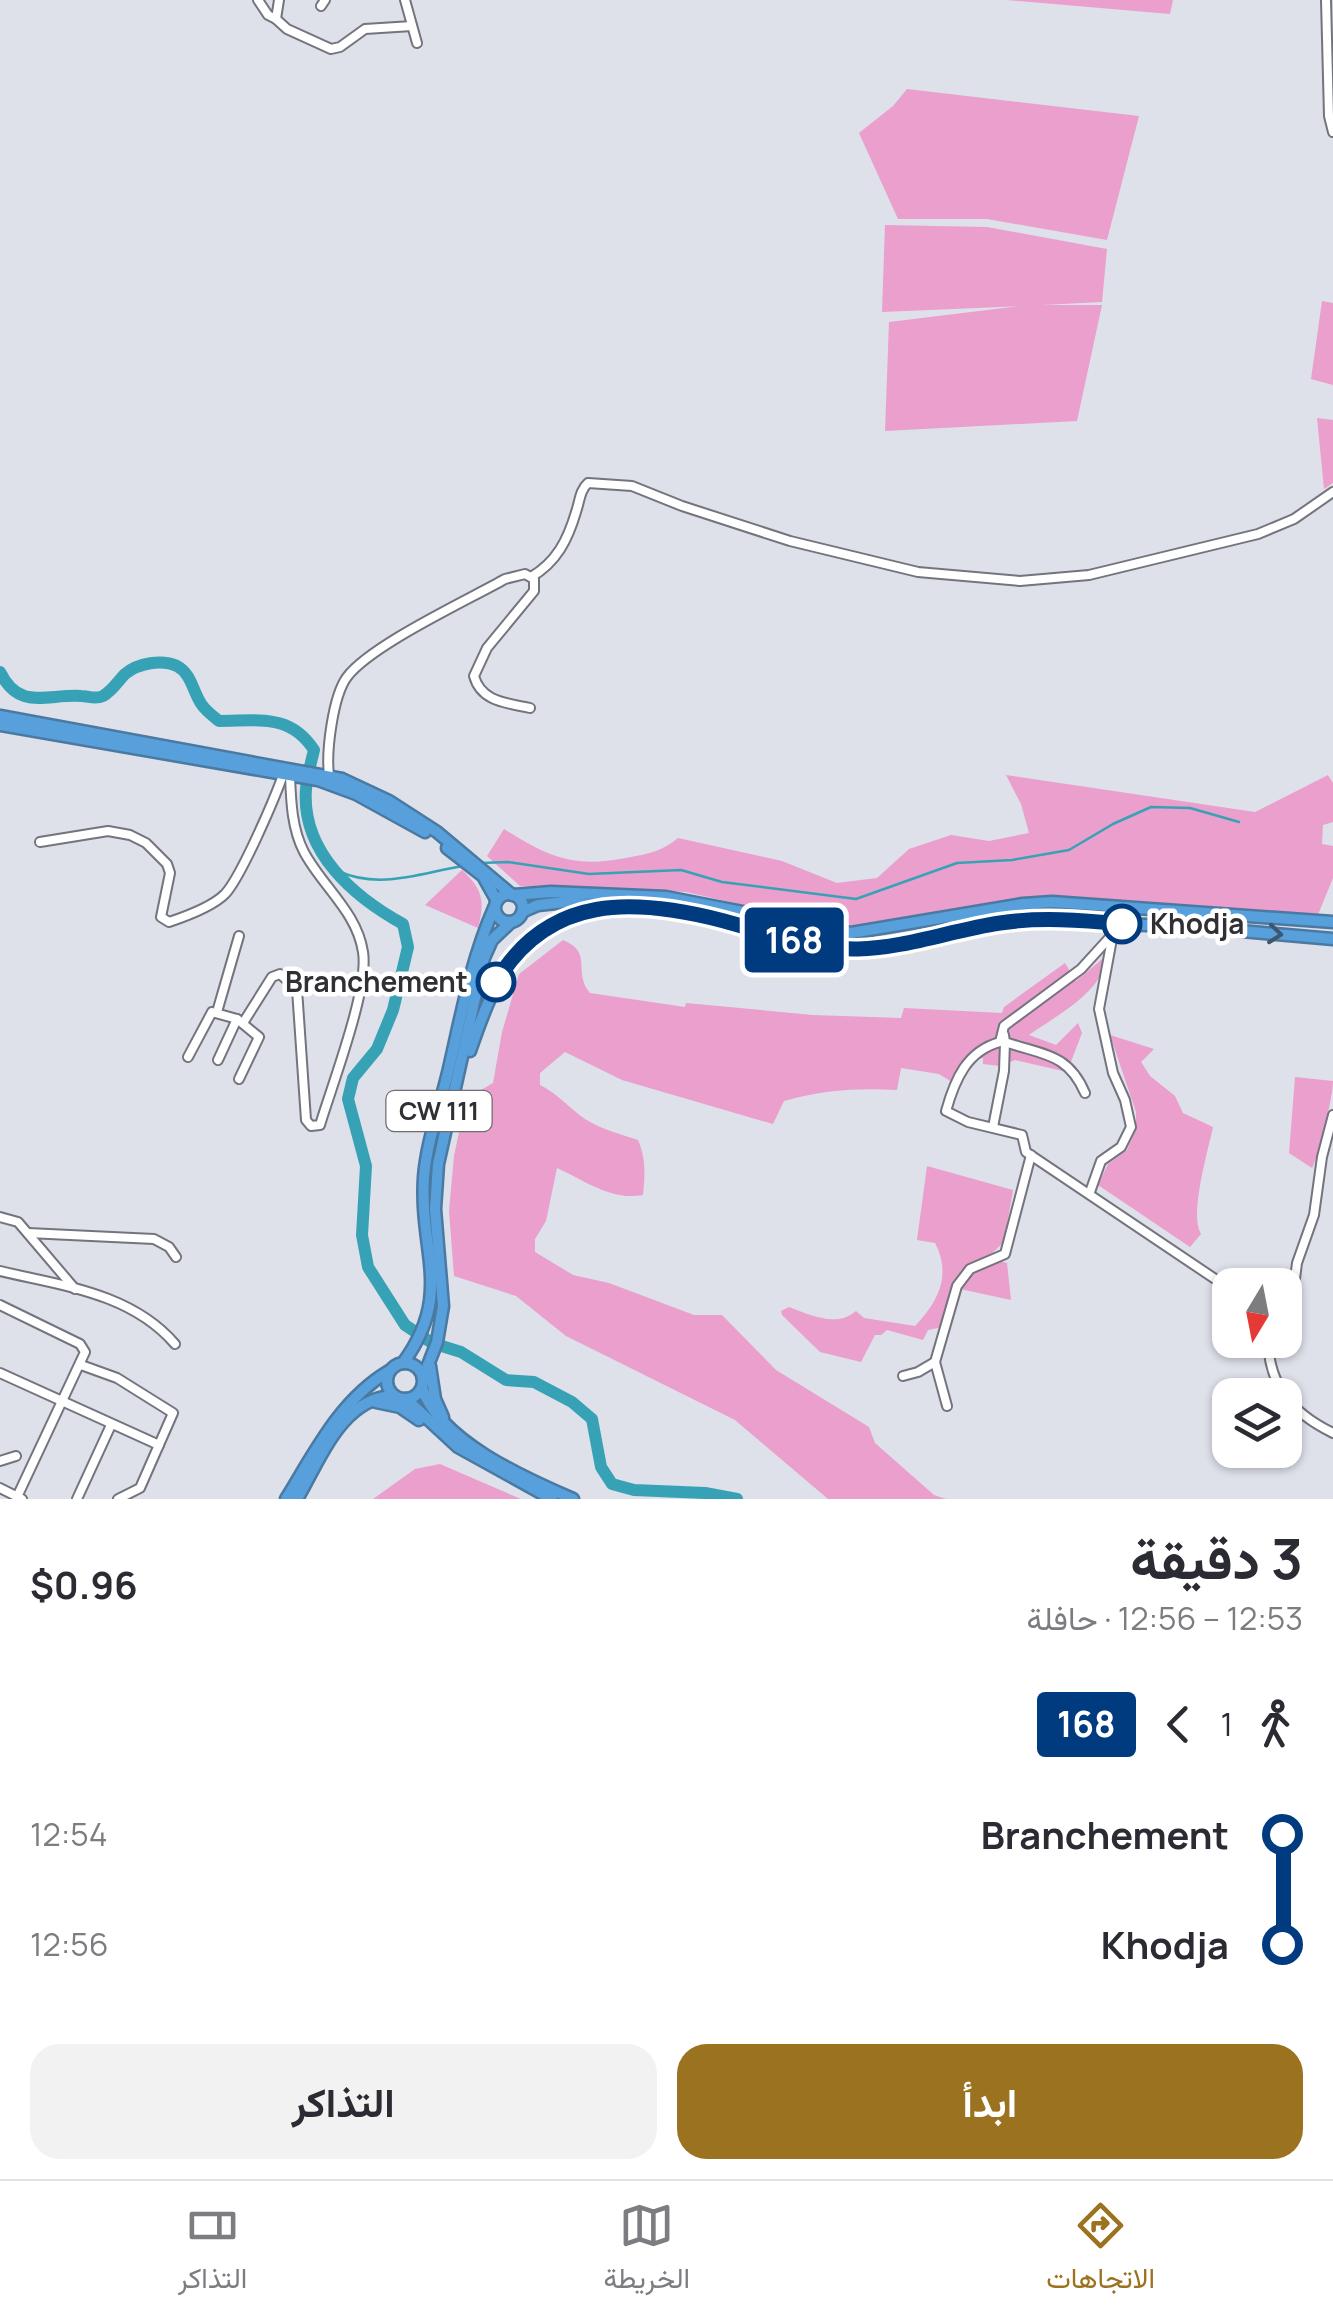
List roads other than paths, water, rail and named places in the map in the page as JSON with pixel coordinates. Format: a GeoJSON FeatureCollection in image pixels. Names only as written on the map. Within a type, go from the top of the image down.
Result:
{"type":"FeatureCollection","features":[{"type":"Feature","properties":{"kind":"highway"},"geometry":{"type":"LineString","coordinates":[[0,716],[291,774]]}},
{"type":"Feature","properties":{"kind":"highway"},"geometry":{"type":"LineString","coordinates":[[0,726],[322,776],[383,807],[466,858],[513,895],[521,902],[518,919],[511,922],[498,918],[481,870]]}},
{"type":"Feature","properties":{"kind":"highway"},"geometry":{"type":"LineString","coordinates":[[496,904],[513,895],[550,892],[666,897],[851,933],[1052,902],[1333,922]]}},
{"type":"Feature","properties":{"kind":"highway"},"geometry":{"type":"LineString","coordinates":[[522,912],[538,905],[564,902],[695,914],[829,948],[862,949],[1024,920],[1333,939]]}},
{"type":"Feature","properties":{"kind":"highway","name":"CW 111"},"geometry":{"type":"LineString","coordinates":[[403,1362],[428,1318],[433,1284],[424,1210],[426,1164],[479,944],[496,904]]}},
{"type":"Feature","properties":{"kind":"highway"},"geometry":{"type":"LineString","coordinates":[[297,1499],[348,1417],[365,1402],[416,1396],[422,1383],[441,1324],[443,1295],[436,1177],[458,1080],[494,986],[526,944],[545,928],[566,916],[625,906]]}},
{"type":"Feature","properties":{"kind":"highway","name":"CW 111"},"geometry":{"type":"LineString","coordinates":[[458,1080],[486,952],[511,922]]}},
{"type":"Feature","properties":{"kind":"highway"},"geometry":{"type":"LineString","coordinates":[[431,1357],[435,1399],[447,1432]]}},
{"type":"Feature","properties":{"kind":"highway"},"geometry":{"type":"LineString","coordinates":[[286,1499],[341,1412],[365,1387],[403,1362],[416,1366],[432,1411],[447,1432]]}},
{"type":"Feature","properties":{"kind":"highway"},"geometry":{"type":"LineString","coordinates":[[389,1371],[386,1382],[400,1397],[493,1470],[552,1499]]}},
{"type":"Feature","properties":{"kind":"highway"},"geometry":{"type":"LineString","coordinates":[[365,1402],[404,1409],[573,1499]]}},
{"type":"Feature","properties":{"kind":"street"},"geometry":{"type":"LineString","coordinates":[[258,0],[268,15],[287,30],[331,49],[340,48],[365,29],[412,26]]}},
{"type":"Feature","properties":{"kind":"street"},"geometry":{"type":"LineString","coordinates":[[276,19],[278,0]]}},
{"type":"Feature","properties":{"kind":"street"},"geometry":{"type":"LineString","coordinates":[[406,0],[417,43]]}},
{"type":"Feature","properties":{"kind":"street"},"geometry":{"type":"LineString","coordinates":[[1326,0],[1333,132]]}},
{"type":"Feature","properties":{"kind":"street"},"geometry":{"type":"LineString","coordinates":[[531,577],[548,566],[560,551],[583,485],[588,483],[632,486],[790,540],[918,572],[1033,581],[1089,575],[1258,534],[1294,519],[1333,492]]}},
{"type":"Feature","properties":{"kind":"street"},"geometry":{"type":"LineString","coordinates":[[322,776],[339,692],[348,676],[372,654],[517,574],[531,577],[536,584],[534,591],[488,648],[474,676],[489,698],[530,708]]}},
{"type":"Feature","properties":{"kind":"street"},"geometry":{"type":"LineString","coordinates":[[40,842],[108,831],[146,843],[167,864],[170,873],[161,916],[169,922],[216,901],[228,890],[291,774]]}},
{"type":"Feature","properties":{"kind":"street"},"geometry":{"type":"LineString","coordinates":[[218,1060],[240,1021],[272,977],[280,974],[297,989],[306,1120],[311,1126],[320,1125],[346,1042],[364,963],[353,923],[302,849],[293,817],[291,774]]}},
{"type":"Feature","properties":{"kind":"street"},"geometry":{"type":"LineString","coordinates":[[1122,924],[1082,969],[1004,1026],[1000,1042],[986,1046],[964,1063],[946,1110],[955,1118],[1022,1135],[1026,1152],[1212,1277]]}},
{"type":"Feature","properties":{"kind":"street"},"geometry":{"type":"LineString","coordinates":[[1090,1192],[1101,1162],[1121,1146],[1130,1127],[1099,1008],[1113,934]]}},
{"type":"Feature","properties":{"kind":"street"},"geometry":{"type":"LineString","coordinates":[[217,1012],[239,936]]}},
{"type":"Feature","properties":{"kind":"street"},"geometry":{"type":"LineString","coordinates":[[188,1057],[208,1015],[217,1012],[240,1021],[259,1037],[239,1079]]}},
{"type":"Feature","properties":{"kind":"street"},"geometry":{"type":"LineString","coordinates":[[993,1127],[1004,1071],[1004,1026]]}},
{"type":"Feature","properties":{"kind":"street"},"geometry":{"type":"LineString","coordinates":[[1005,1042],[1062,1060],[1073,1068],[1085,1093]]}},
{"type":"Feature","properties":{"kind":"street"},"geometry":{"type":"LineString","coordinates":[[1296,1268],[1314,1216],[1322,1157],[1333,1115]]}},
{"type":"Feature","properties":{"kind":"street"},"geometry":{"type":"LineString","coordinates":[[947,1406],[934,1362],[962,1277],[976,1265],[1005,1254],[1031,1154]]}},
{"type":"Feature","properties":{"kind":"street"},"geometry":{"type":"LineString","coordinates":[[0,1217],[18,1222],[75,1290]]}},
{"type":"Feature","properties":{"kind":"street"},"geometry":{"type":"LineString","coordinates":[[28,1232],[104,1239],[122,1235],[154,1238],[176,1257]]}},
{"type":"Feature","properties":{"kind":"street"},"geometry":{"type":"LineString","coordinates":[[0,1271],[121,1302],[164,1330],[176,1344]]}},
{"type":"Feature","properties":{"kind":"street"},"geometry":{"type":"LineString","coordinates":[[0,1305],[80,1344],[84,1350],[81,1365],[20,1498],[0,1488]]}},
{"type":"Feature","properties":{"kind":"street"},"geometry":{"type":"LineString","coordinates":[[1268,1358],[1268,1365],[1300,1415],[1333,1433]]}},
{"type":"Feature","properties":{"kind":"street"},"geometry":{"type":"LineString","coordinates":[[903,1376],[934,1362]]}},
{"type":"Feature","properties":{"kind":"street"},"geometry":{"type":"LineString","coordinates":[[81,1365],[117,1378],[173,1413],[140,1488],[118,1499]]}},
{"type":"Feature","properties":{"kind":"street"},"geometry":{"type":"LineString","coordinates":[[0,1373],[160,1446]]}},
{"type":"Feature","properties":{"kind":"street"},"geometry":{"type":"LineString","coordinates":[[78,1499],[111,1425]]}},
{"type":"Feature","properties":{"kind":"street"},"geometry":{"type":"LineString","coordinates":[[0,1461],[16,1456]]}},
{"type":"Feature","properties":{"kind":"waterway"},"geometry":{"type":"LineString","coordinates":[[0,672],[16,692],[25,696],[97,698],[107,694],[136,667],[171,664],[186,674],[202,705],[219,721],[272,722],[305,738],[314,750],[307,784],[312,833],[334,870],[349,886],[403,924],[408,947],[393,1010],[377,1049],[353,1078],[348,1099],[366,1166],[362,1235],[368,1267],[405,1325],[432,1343],[461,1352],[506,1380],[534,1382],[572,1402],[592,1419],[601,1467],[612,1484],[634,1490],[705,1493],[737,1499]]}},
{"type":"Feature","properties":{"kind":"waterway"},"geometry":{"type":"LineString","coordinates":[[481,863],[508,862],[589,874],[681,870],[722,882],[856,899],[957,863],[1012,860],[1069,850],[1151,807],[1190,808],[1239,822]]}},
{"type":"Feature","properties":{"kind":"waterway"},"geometry":{"type":"LineString","coordinates":[[338,871],[385,880],[463,866]]}},
{"type":"Feature","properties":{"kind":"place","name":"Khodja"},"geometry":{"type":"Point","coordinates":[1122,924]}},
{"type":"Feature","properties":{"kind":"place","name":"Branchement"},"geometry":{"type":"Point","coordinates":[496,982]}}]}
